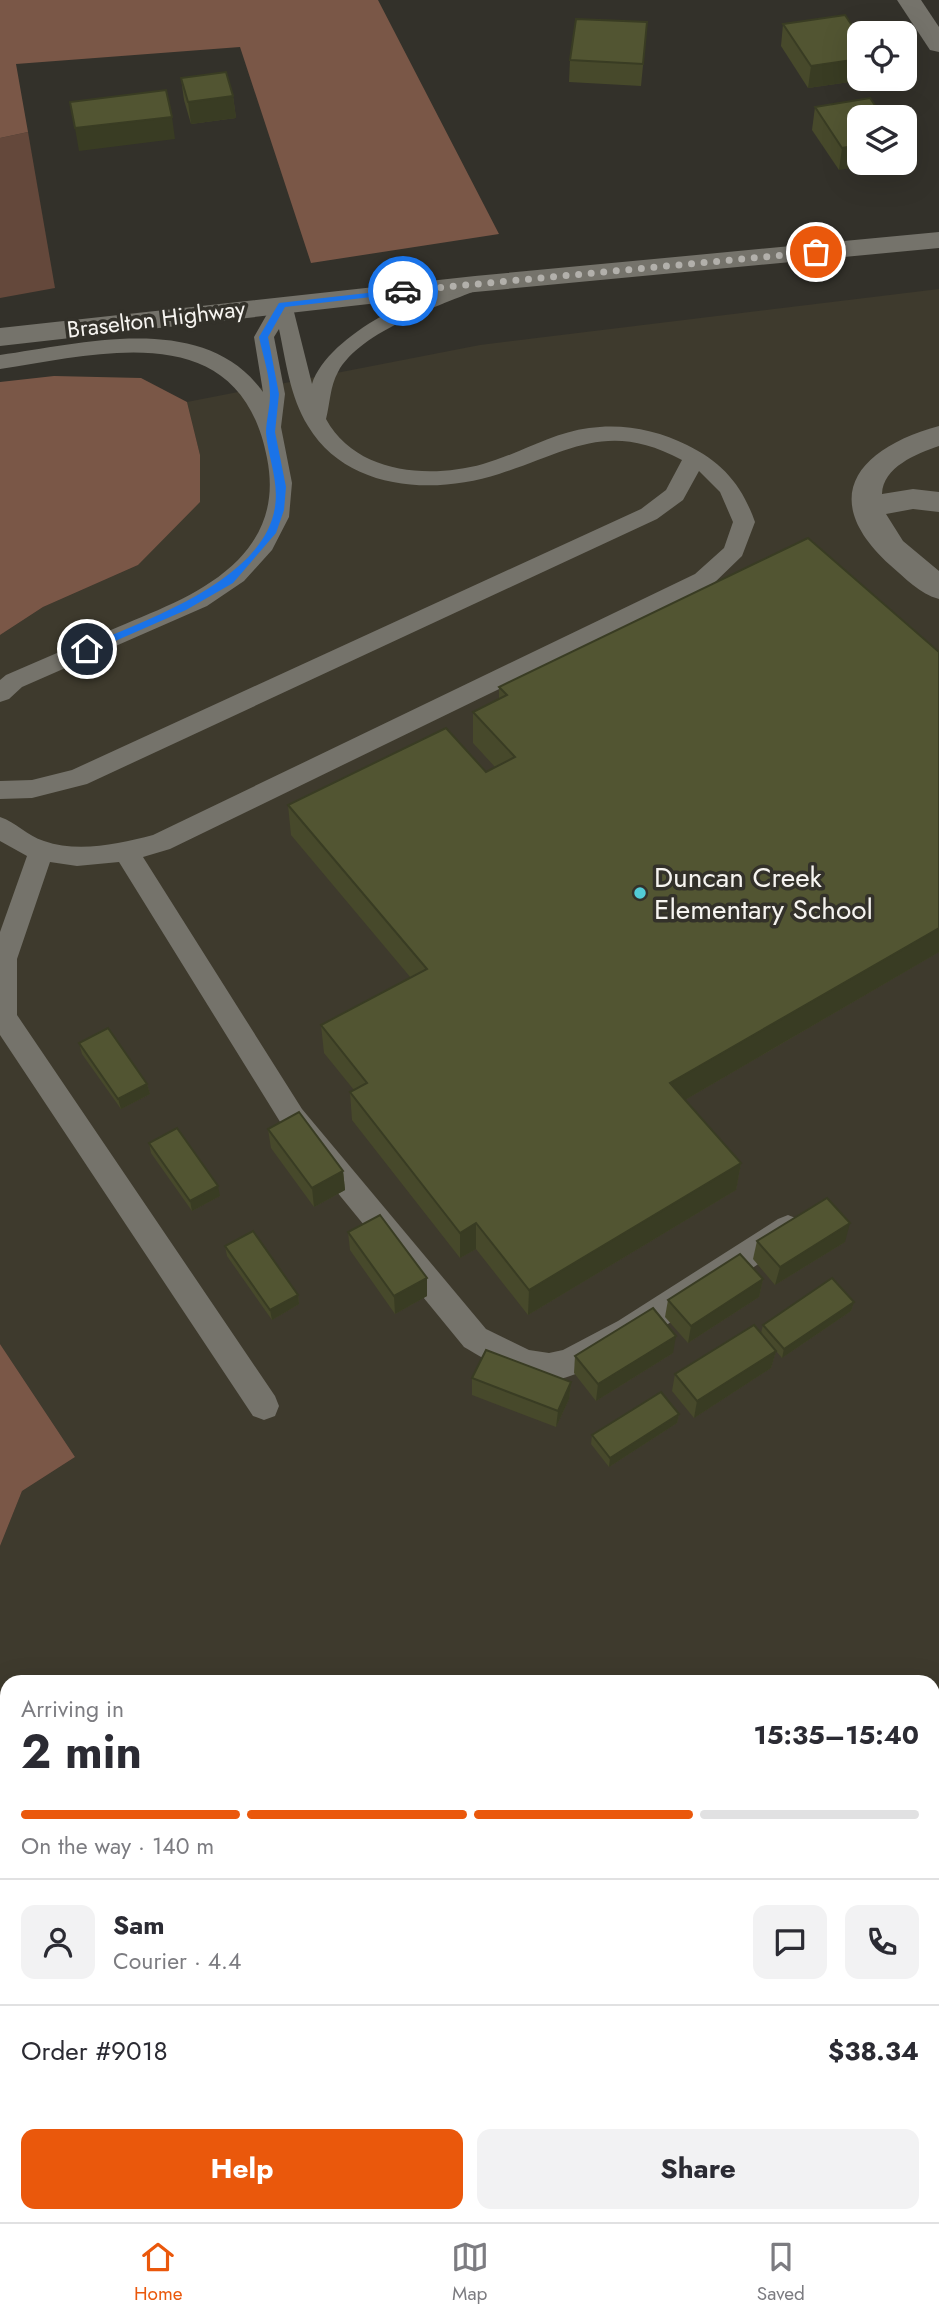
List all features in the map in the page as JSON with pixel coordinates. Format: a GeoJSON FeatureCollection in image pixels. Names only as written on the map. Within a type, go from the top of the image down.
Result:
{"type":"FeatureCollection","features":[{"type":"Feature","properties":{"kind":"main road"},"geometry":{"type":"LineString","coordinates":[[909,0],[939,45]]}},
{"type":"Feature","properties":{"kind":"main road","name":"Braselton Highway"},"geometry":{"type":"LineString","coordinates":[[0,337],[475,284],[939,240]]}},
{"type":"Feature","properties":{"kind":"main road"},"geometry":{"type":"LineString","coordinates":[[939,436],[906,446],[879,464],[866,487],[870,520],[888,544],[939,588]]}},
{"type":"Feature","properties":{"kind":"main road"},"geometry":{"type":"LineString","coordinates":[[869,508],[902,500],[928,498],[939,502]]}},
{"type":"Feature","properties":{"kind":"lane"},"geometry":{"type":"LineString","coordinates":[[316,418],[329,369],[344,350],[370,332],[475,284]]}},
{"type":"Feature","properties":{"kind":"lane"},"geometry":{"type":"LineString","coordinates":[[0,827],[18,843],[41,851],[77,857],[127,853],[161,842],[703,580],[734,551],[744,522],[725,480],[695,457],[667,443],[627,434],[578,436],[463,477],[432,479],[396,475],[366,467],[343,455],[325,437],[301,388],[291,332],[282,304]]}},
{"type":"Feature","properties":{"kind":"lane"},"geometry":{"type":"LineString","coordinates":[[271,432],[274,394],[264,337],[282,304]]}},
{"type":"Feature","properties":{"kind":"lane"},"geometry":{"type":"LineString","coordinates":[[0,362],[137,345],[179,349],[216,363],[257,398],[271,432],[282,487],[279,510],[271,533],[230,581],[183,608],[14,681],[0,694]]}},
{"type":"Feature","properties":{"kind":"lane"},"geometry":{"type":"LineString","coordinates":[[0,790],[32,789],[78,778],[649,514],[676,495],[695,457]]}},
{"type":"Feature","properties":{"kind":"lane"},"geometry":{"type":"LineString","coordinates":[[41,851],[5,959],[3,1017],[264,1406]]}},
{"type":"Feature","properties":{"kind":"lane"},"geometry":{"type":"LineString","coordinates":[[127,853],[292,1117],[475,1338],[508,1356],[550,1368],[588,1355],[811,1213]]}},
{"type":"Feature","properties":{"kind":"shaded area"},"geometry":{"type":"Polygon","coordinates":[[[0,0],[378,0],[499,234],[311,263],[240,47],[16,64],[28,132],[0,138],[0,0]]]}},
{"type":"Feature","properties":{"kind":"shaded area"},"geometry":{"type":"Polygon","coordinates":[[[28,132],[55,288],[0,298],[0,138],[28,132]]]}},
{"type":"Feature","properties":{"kind":"shaded area"},"geometry":{"type":"Polygon","coordinates":[[[939,289],[939,1675],[0,1675],[0,1546],[22,1491],[75,1457],[0,1344],[0,635],[43,607],[138,565],[200,455],[187,402],[480,345],[939,289]]]}},
{"type":"Feature","properties":{"kind":"shaded area"},"geometry":{"type":"Polygon","coordinates":[[[54,376],[141,378],[187,402],[200,455],[200,502],[138,565],[43,607],[0,635],[0,382],[54,376]]]}},
{"type":"Feature","properties":{"kind":"shaded area"},"geometry":{"type":"Polygon","coordinates":[[[0,1344],[75,1457],[22,1491],[0,1546],[0,1344]]]}},
{"type":"Feature","properties":{"kind":"building"},"geometry":{"type":"Polygon","coordinates":[[[845,15],[849,21],[847,61],[811,66],[783,24],[845,15]]]}},
{"type":"Feature","properties":{"kind":"building"},"geometry":{"type":"Polygon","coordinates":[[[576,19],[647,22],[643,64],[570,60],[576,19]]]}},
{"type":"Feature","properties":{"kind":"building"},"geometry":{"type":"Polygon","coordinates":[[[226,72],[233,96],[188,102],[181,78],[226,72]]]}},
{"type":"Feature","properties":{"kind":"building"},"geometry":{"type":"Polygon","coordinates":[[[166,90],[172,117],[75,128],[70,102],[166,90]]]}},
{"type":"Feature","properties":{"kind":"building"},"geometry":{"type":"Polygon","coordinates":[[[870,98],[875,105],[847,105],[847,147],[842,148],[815,107],[870,98]]]}},
{"type":"Feature","properties":{"kind":"building","name":"Duncan Creek Elementary School"},"geometry":{"type":"Polygon","coordinates":[[[808,538],[939,652],[939,928],[670,1083],[741,1163],[529,1290],[476,1223],[460,1233],[350,1092],[367,1083],[321,1025],[427,969],[288,805],[446,728],[486,772],[515,757],[473,712],[507,695],[499,687],[808,538]]]}},
{"type":"Feature","properties":{"kind":"building"},"geometry":{"type":"Polygon","coordinates":[[[108,1028],[147,1084],[118,1099],[79,1043],[108,1028]]]}},
{"type":"Feature","properties":{"kind":"building"},"geometry":{"type":"Polygon","coordinates":[[[299,1112],[343,1171],[312,1188],[268,1129],[299,1112]]]}},
{"type":"Feature","properties":{"kind":"building"},"geometry":{"type":"Polygon","coordinates":[[[177,1128],[218,1186],[190,1201],[149,1143],[177,1128]]]}},
{"type":"Feature","properties":{"kind":"building"},"geometry":{"type":"Polygon","coordinates":[[[827,1198],[850,1223],[780,1267],[757,1241],[827,1198]]]}},
{"type":"Feature","properties":{"kind":"building"},"geometry":{"type":"Polygon","coordinates":[[[380,1215],[427,1278],[394,1296],[348,1232],[380,1215]]]}},
{"type":"Feature","properties":{"kind":"building"},"geometry":{"type":"Polygon","coordinates":[[[253,1231],[298,1295],[270,1310],[225,1246],[253,1231]]]}},
{"type":"Feature","properties":{"kind":"building"},"geometry":{"type":"Polygon","coordinates":[[[740,1254],[763,1279],[691,1326],[668,1300],[740,1254]]]}},
{"type":"Feature","properties":{"kind":"building"},"geometry":{"type":"Polygon","coordinates":[[[832,1278],[854,1302],[784,1349],[763,1325],[832,1278]]]}},
{"type":"Feature","properties":{"kind":"building"},"geometry":{"type":"Polygon","coordinates":[[[653,1308],[676,1336],[598,1384],[575,1356],[653,1308]]]}},
{"type":"Feature","properties":{"kind":"building"},"geometry":{"type":"Polygon","coordinates":[[[754,1325],[776,1351],[697,1401],[675,1374],[754,1325]]]}},
{"type":"Feature","properties":{"kind":"building"},"geometry":{"type":"Polygon","coordinates":[[[486,1350],[571,1382],[558,1411],[472,1378],[486,1350]]]}},
{"type":"Feature","properties":{"kind":"building"},"geometry":{"type":"Polygon","coordinates":[[[661,1392],[679,1414],[610,1458],[592,1435],[661,1392]]]}},
{"type":"Feature","properties":{"kind":"way so far"},"geometry":{"type":"LineString","coordinates":[[403,291],[816,252]]}},
{"type":"Feature","properties":{"kind":"place","name":"Duncan Creek Elementary School"},"geometry":{"type":"Point","coordinates":[640,893]}},
{"type":"Feature","properties":{"kind":"route"},"geometry":{"type":"LineString","coordinates":[[87,649],[183,608],[230,581],[249,562],[271,533],[279,510],[282,487],[271,432],[274,394],[264,337],[282,304],[403,291]]}}]}
